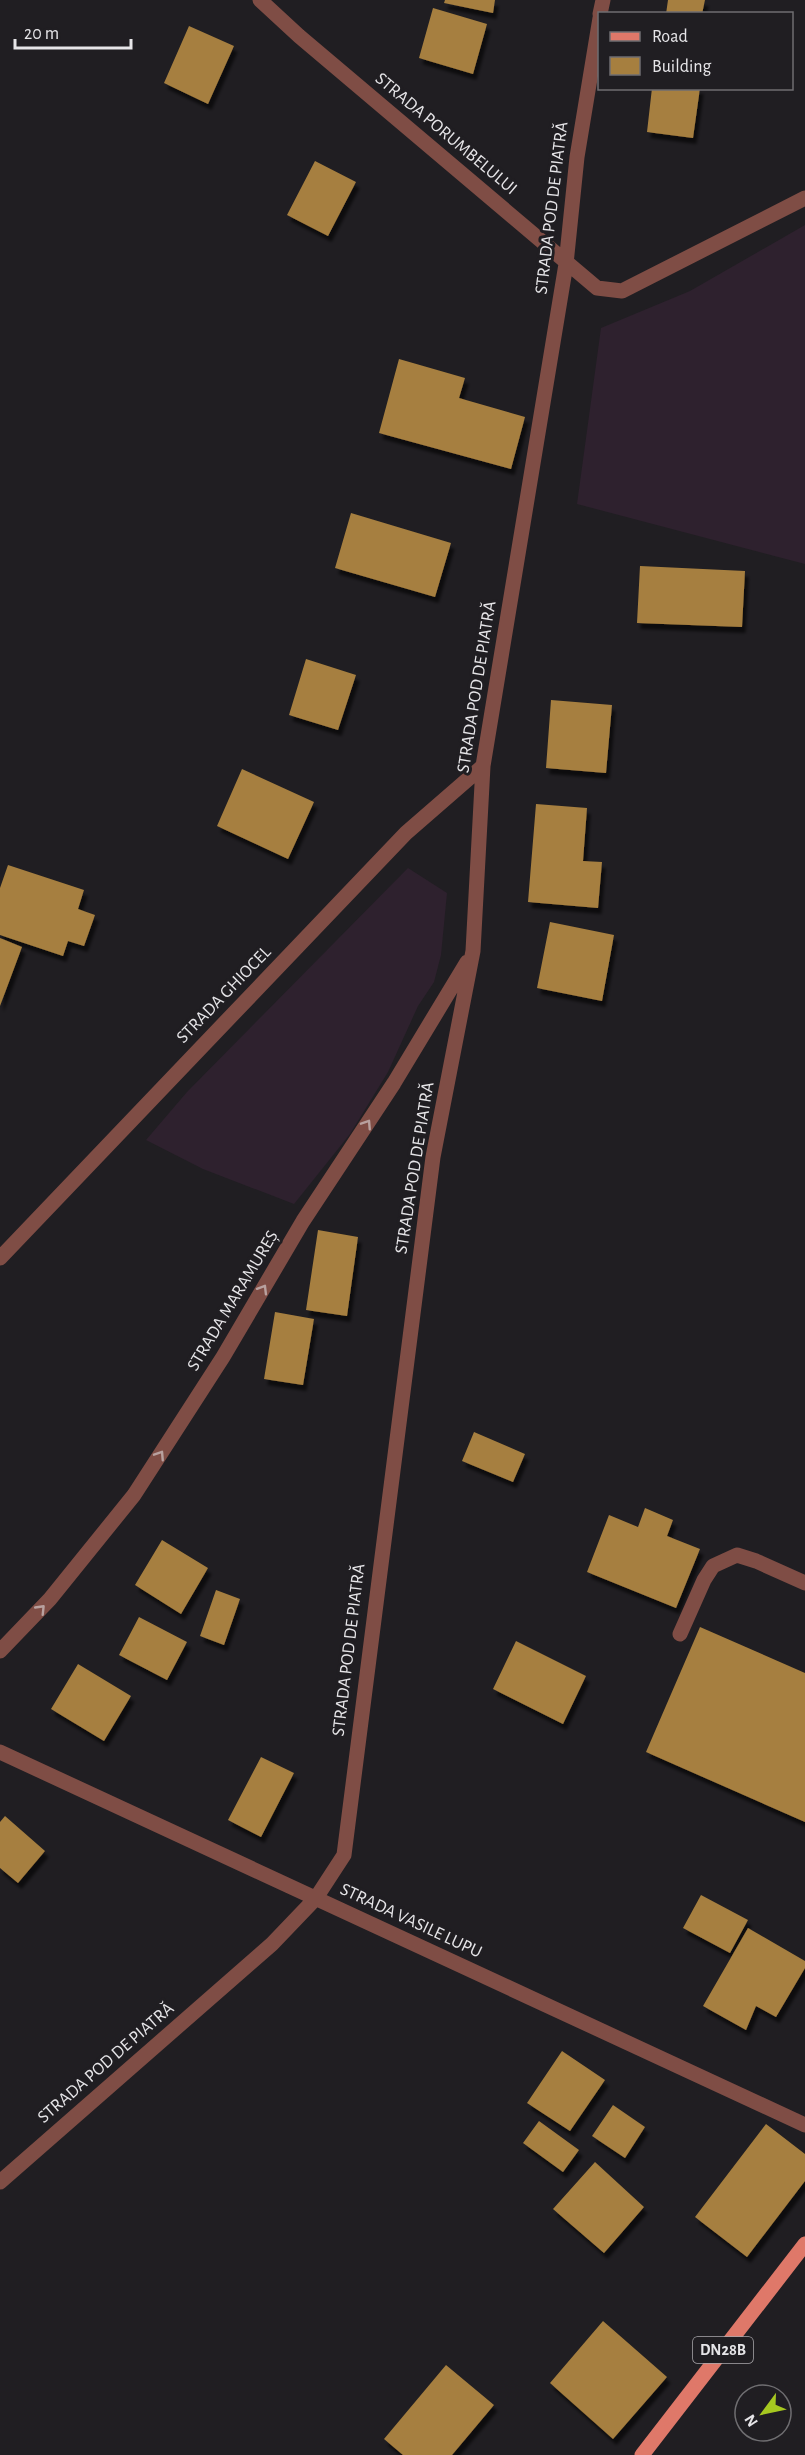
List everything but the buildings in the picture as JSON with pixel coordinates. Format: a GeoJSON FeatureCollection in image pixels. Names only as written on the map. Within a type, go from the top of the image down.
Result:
{"type":"FeatureCollection","features":[{"type":"Feature","properties":{"kind":"main road","name":"DN28B"},"geometry":{"type":"LineString","coordinates":[[642,2455],[805,2244]]}},
{"type":"Feature","properties":{"kind":"street","name":"STRADA PORUMBELULUI"},"geometry":{"type":"LineString","coordinates":[[260,0],[299,36],[597,288],[622,291],[805,198]]}},
{"type":"Feature","properties":{"kind":"street","name":"STRADA POD DE PIATRĂ"},"geometry":{"type":"LineString","coordinates":[[0,2182],[272,1944],[316,1898],[344,1856],[433,1157],[473,951],[483,766],[566,264],[577,157],[598,30]]}},
{"type":"Feature","properties":{"kind":"street","name":"STRADA GHIOCEL"},"geometry":{"type":"LineString","coordinates":[[0,1258],[406,833],[483,766]]}},
{"type":"Feature","properties":{"kind":"street","name":"STRADA MARAMUREȘ"},"geometry":{"type":"LineString","coordinates":[[0,1651],[50,1599],[134,1495],[223,1357],[303,1221],[394,1083],[473,951]]}},
{"type":"Feature","properties":{"kind":"street"},"geometry":{"type":"LineString","coordinates":[[680,1635],[704,1580],[713,1566],[737,1555],[805,1583]]}},
{"type":"Feature","properties":{"kind":"street","name":"STRADA VASILE LUPU"},"geometry":{"type":"LineString","coordinates":[[0,1752],[805,2125]]}},
{"type":"Feature","properties":{"kind":"shaded area"},"geometry":{"type":"Polygon","coordinates":[[[805,225],[805,564],[577,504],[601,328],[690,291],[805,225]]]}},
{"type":"Feature","properties":{"kind":"shaded area"},"geometry":{"type":"Polygon","coordinates":[[[408,868],[447,893],[441,955],[434,982],[418,1006],[388,1072],[350,1134],[294,1204],[203,1169],[146,1140],[187,1092],[408,868]]]}}]}
